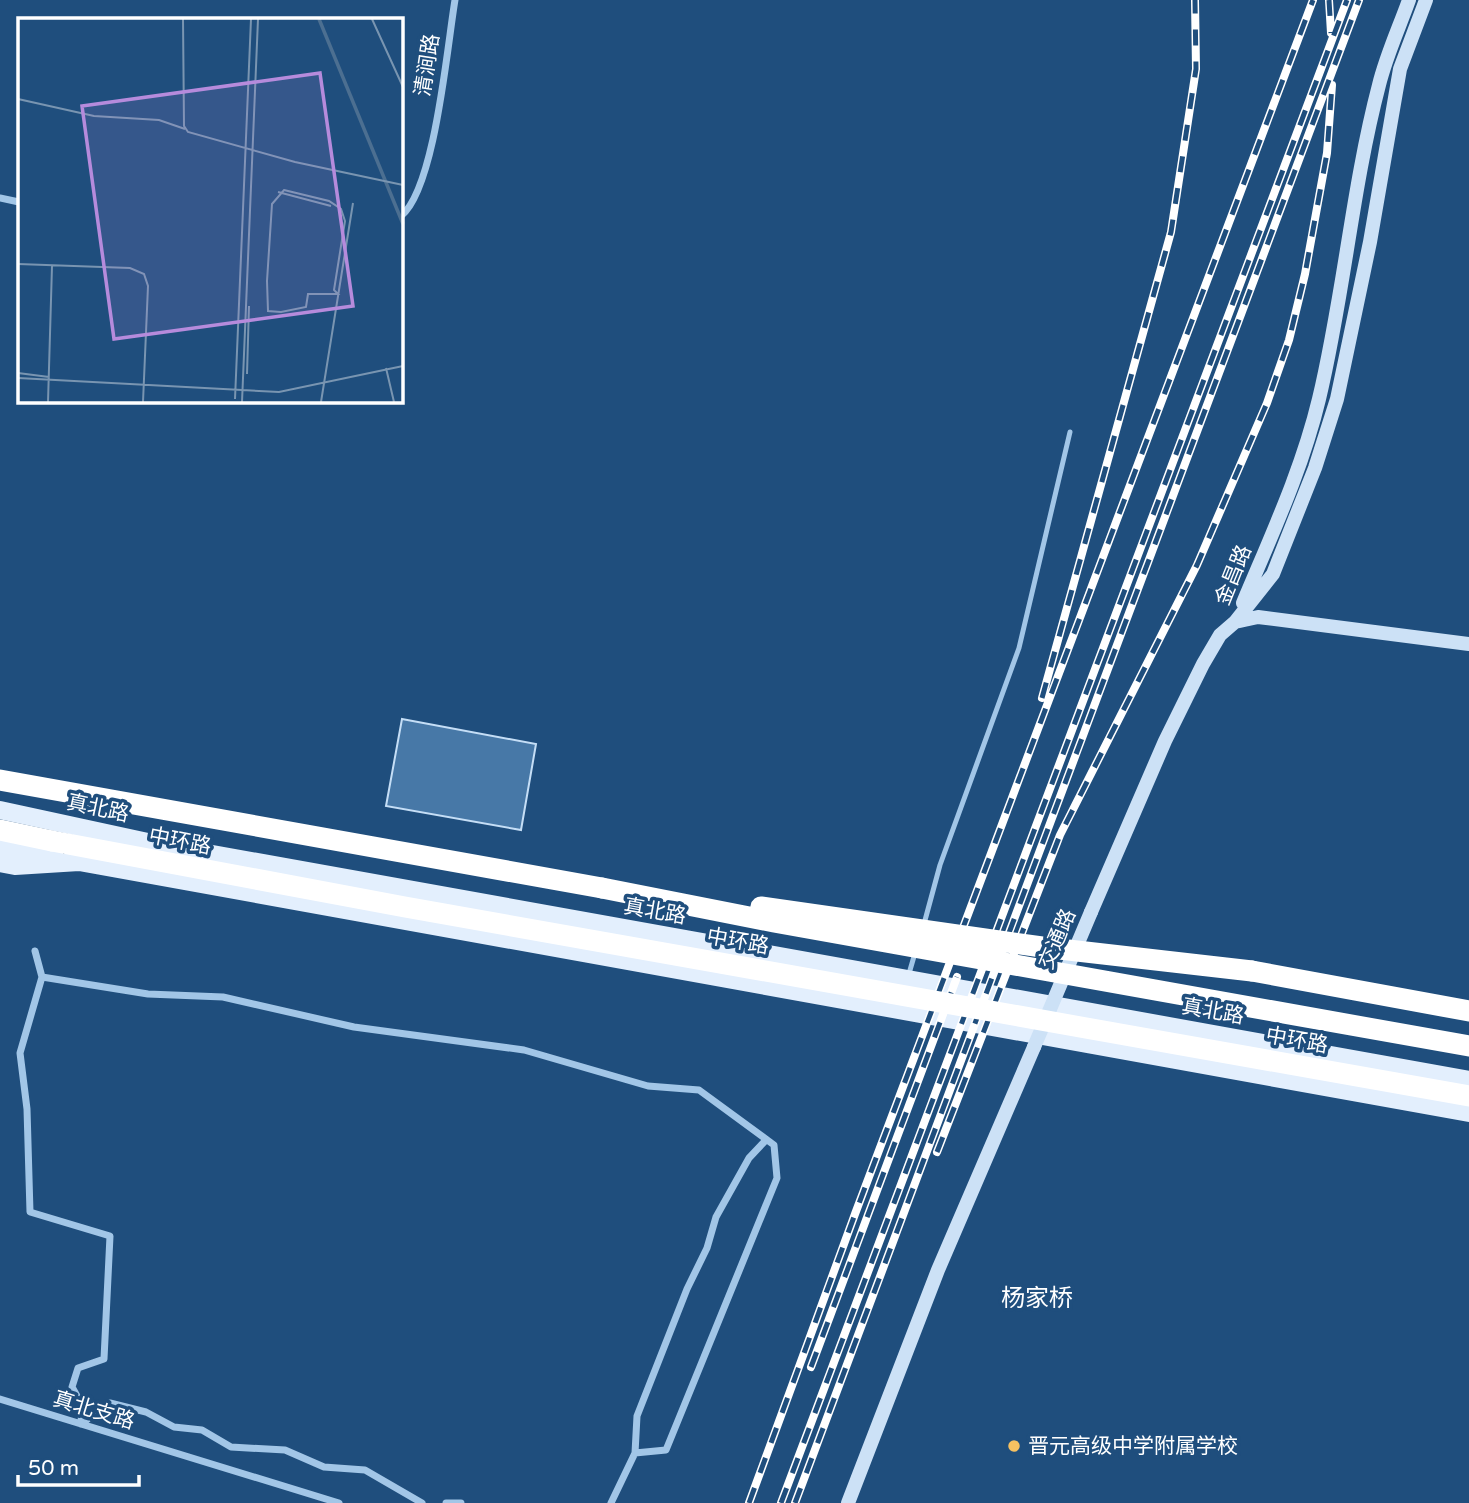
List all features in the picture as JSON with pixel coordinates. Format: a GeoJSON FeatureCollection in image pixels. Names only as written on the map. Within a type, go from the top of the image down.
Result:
{"type":"FeatureCollection","features":[{"type":"Feature","properties":{"kind":"highway","name":"中环路"},"geometry":{"type":"LineString","coordinates":[[0,780],[603,888],[774,922],[1469,1045]]}},
{"type":"Feature","properties":{"kind":"highway","name":"中环路"},"geometry":{"type":"LineString","coordinates":[[1,819],[52,841],[405,907],[1469,1096]]}},
{"type":"Feature","properties":{"kind":"highway"},"geometry":{"type":"LineString","coordinates":[[603,888],[789,910],[1042,947],[1252,971],[1469,1011]]}},
{"type":"Feature","properties":{"kind":"main road","name":"金昌路"},"geometry":{"type":"LineString","coordinates":[[1235,622],[1302,461],[1338,315],[1365,145],[1379,83],[1409,0]]}},
{"type":"Feature","properties":{"kind":"main road","name":"金昌路"},"geometry":{"type":"LineString","coordinates":[[1235,622],[1273,574],[1315,468],[1337,399],[1370,242],[1400,69],[1426,0]]}},
{"type":"Feature","properties":{"kind":"main road"},"geometry":{"type":"LineString","coordinates":[[1235,622],[1258,617],[1469,644]]}},
{"type":"Feature","properties":{"kind":"main road","name":"交通路"},"geometry":{"type":"LineString","coordinates":[[848,1503],[938,1270],[1165,741],[1220,635],[1235,622]]}},
{"type":"Feature","properties":{"kind":"main road","name":"真北路"},"geometry":{"type":"LineString","coordinates":[[1,819],[171,846],[1469,1080]]}},
{"type":"Feature","properties":{"kind":"main road"},"geometry":{"type":"LineString","coordinates":[[0,846],[1469,1113]]}},
{"type":"Feature","properties":{"kind":"main road"},"geometry":{"type":"LineString","coordinates":[[0,863],[15,866],[79,862]]}},
{"type":"Feature","properties":{"kind":"street","name":"清涧路"},"geometry":{"type":"LineString","coordinates":[[403,215],[421,188],[428,161],[455,0]]}},
{"type":"Feature","properties":{"kind":"street"},"geometry":{"type":"LineString","coordinates":[[0,198],[18,202]]}},
{"type":"Feature","properties":{"kind":"street"},"geometry":{"type":"LineString","coordinates":[[35,951],[42,977],[20,1053],[27,1109],[30,1212],[110,1236],[104,1359],[78,1368],[72,1387],[82,1405],[81,1424]]}},
{"type":"Feature","properties":{"kind":"street"},"geometry":{"type":"LineString","coordinates":[[42,977],[148,994],[223,997],[354,1027],[524,1050],[648,1086],[699,1090],[774,1145],[777,1178],[667,1450],[635,1453]]}},
{"type":"Feature","properties":{"kind":"street"},"geometry":{"type":"LineString","coordinates":[[611,1503],[635,1453],[637,1416],[687,1289],[707,1248],[716,1217],[749,1158],[766,1140]]}},
{"type":"Feature","properties":{"kind":"street","name":"真北支路"},"geometry":{"type":"LineString","coordinates":[[0,1399],[339,1503]]}},
{"type":"Feature","properties":{"kind":"street"},"geometry":{"type":"LineString","coordinates":[[81,1424],[110,1403],[146,1412],[174,1427],[202,1430],[231,1447],[285,1450],[324,1467],[365,1470],[422,1503]]}},
{"type":"Feature","properties":{"kind":"street"},"geometry":{"type":"LineString","coordinates":[[446,1503],[461,1503]]}},
{"type":"Feature","properties":{"kind":"lane"},"geometry":{"type":"LineString","coordinates":[[907,980],[940,865],[1020,648],[1070,432]]}},
{"type":"Feature","properties":{"kind":"building"},"geometry":{"type":"Polygon","coordinates":[[[402,719],[536,744],[521,830],[386,806],[402,719]]]}},
{"type":"Feature","properties":{"kind":"railway"},"geometry":{"type":"LineString","coordinates":[[1042,698],[1171,232],[1196,69],[1195,0]]}},
{"type":"Feature","properties":{"kind":"railway"},"geometry":{"type":"LineString","coordinates":[[749,1503],[855,1214],[1313,0]]}},
{"type":"Feature","properties":{"kind":"railway"},"geometry":{"type":"LineString","coordinates":[[1329,0],[1331,33]]}},
{"type":"Feature","properties":{"kind":"railway"},"geometry":{"type":"LineString","coordinates":[[781,1503],[1347,0]]}},
{"type":"Feature","properties":{"kind":"railway"},"geometry":{"type":"LineString","coordinates":[[795,1503],[1359,0]]}},
{"type":"Feature","properties":{"kind":"railway"},"geometry":{"type":"LineString","coordinates":[[937,1152],[1060,835],[1197,565],[1267,403],[1289,340],[1305,274],[1327,153],[1332,85]]}},
{"type":"Feature","properties":{"kind":"railway"},"geometry":{"type":"LineString","coordinates":[[811,1367],[957,977]]}},
{"type":"Feature","properties":{"kind":"place","name":"晋元高级中学附属学校"},"geometry":{"type":"Point","coordinates":[1014,1446]}},
{"type":"Feature","properties":{"kind":"district","name":"杨家桥"},"geometry":{"type":"Point","coordinates":[1037,1298]}}]}
